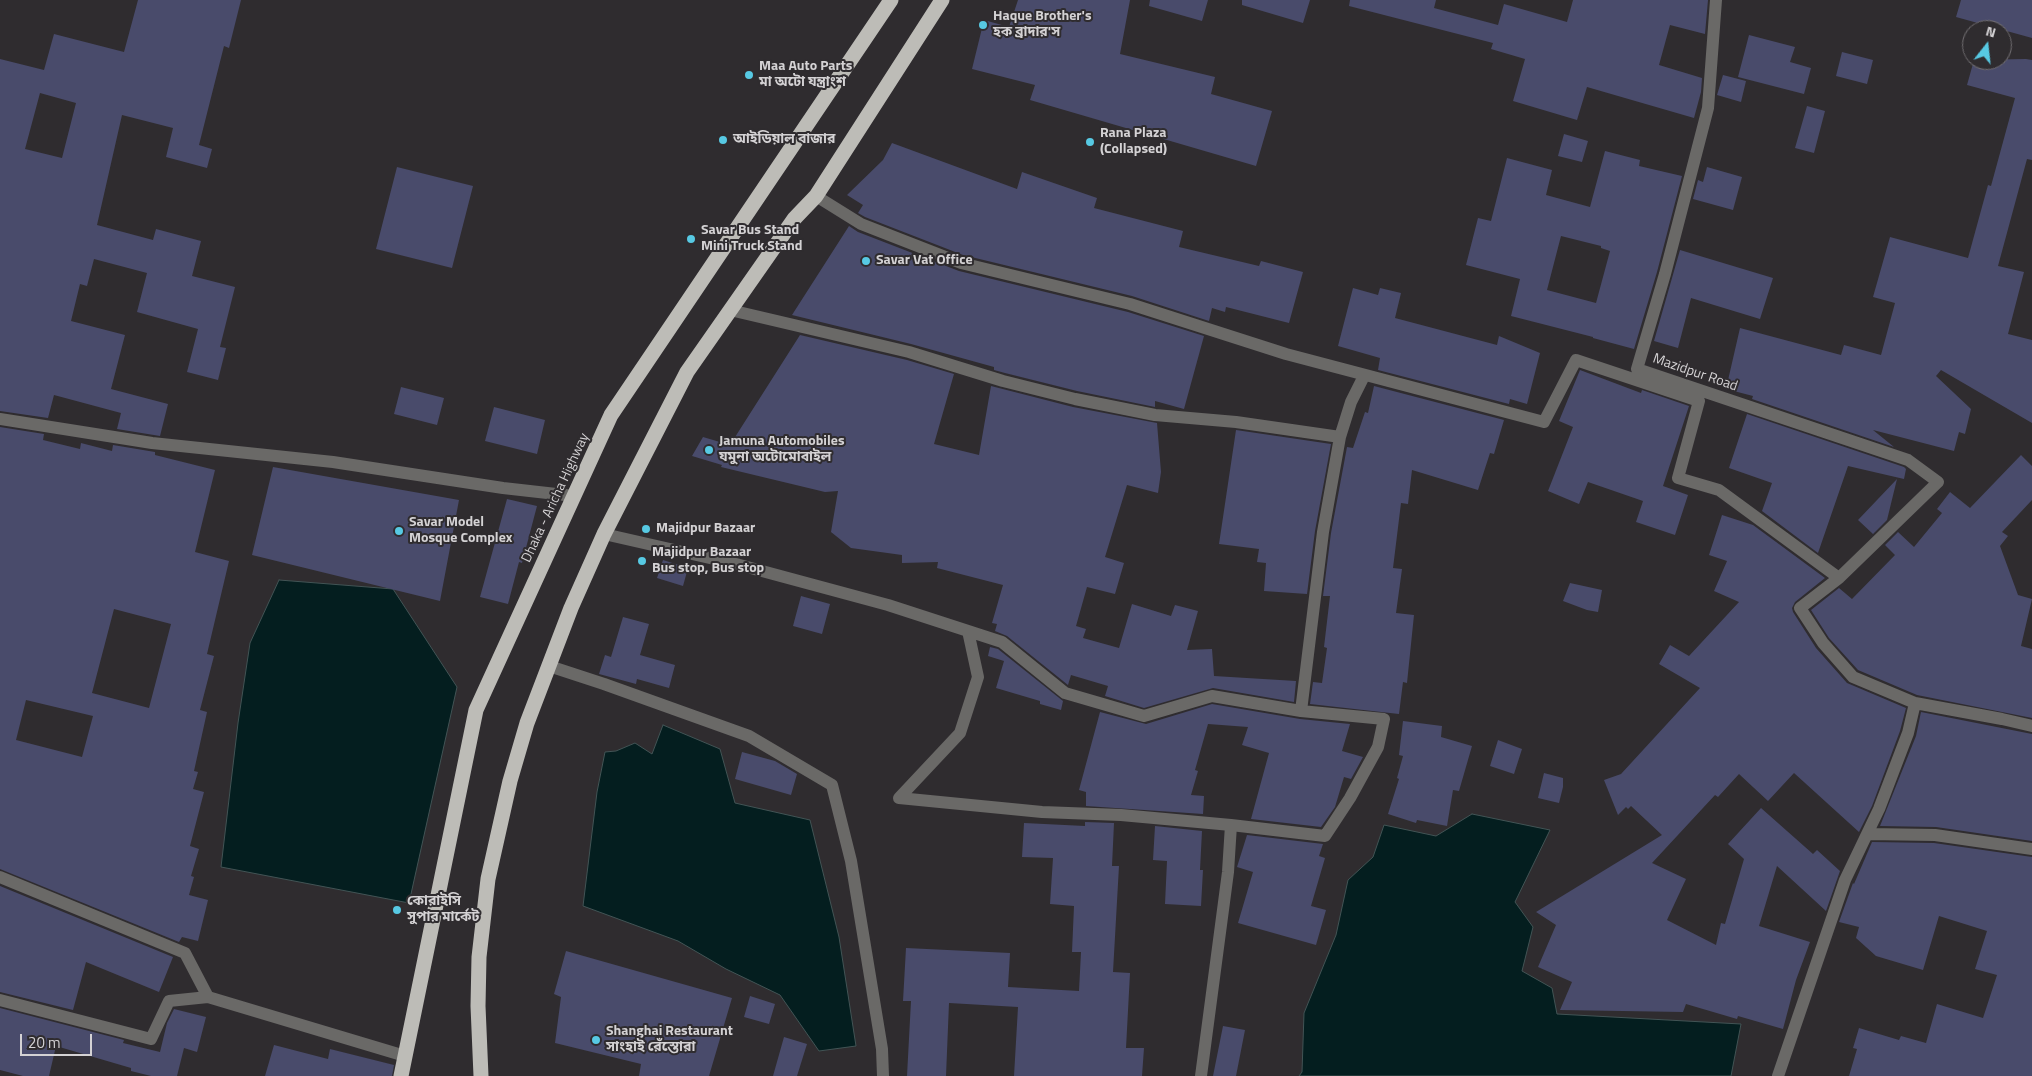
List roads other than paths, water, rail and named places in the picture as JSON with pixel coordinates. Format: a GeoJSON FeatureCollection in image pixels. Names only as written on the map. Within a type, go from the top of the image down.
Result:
{"type":"FeatureCollection","features":[{"type":"Feature","properties":{"kind":"highway","name":"Dhaka - Aricha Highway"},"geometry":{"type":"LineString","coordinates":[[401,1076],[476,710],[612,415],[891,0]]}},
{"type":"Feature","properties":{"kind":"highway"},"geometry":{"type":"LineString","coordinates":[[481,1076],[478,1006],[479,957],[488,879],[510,781],[527,723],[572,608],[604,534],[687,372],[794,219],[816,196],[942,0]]}},
{"type":"Feature","properties":{"kind":"street","name":"Mazidpur Road"},"geometry":{"type":"LineString","coordinates":[[1716,0],[1708,108],[1665,274],[1637,368],[1908,460],[1938,482],[1839,578]]}},
{"type":"Feature","properties":{"kind":"street"},"geometry":{"type":"LineString","coordinates":[[816,196],[861,224],[961,263],[1130,304],[1286,354],[1544,422],[1576,360],[1698,401],[1678,478],[1719,490],[1839,578],[1800,608],[1823,643],[1853,677],[1915,703],[2032,726]]}},
{"type":"Feature","properties":{"kind":"street"},"geometry":{"type":"LineString","coordinates":[[730,310],[909,352],[1003,381],[1075,399],[1155,415],[1236,422],[1340,437]]}},
{"type":"Feature","properties":{"kind":"street"},"geometry":{"type":"LineString","coordinates":[[1301,711],[1323,532],[1340,437],[1351,402],[1364,376]]}},
{"type":"Feature","properties":{"kind":"street"},"geometry":{"type":"LineString","coordinates":[[0,419],[152,443],[333,462],[503,488],[574,496]]}},
{"type":"Feature","properties":{"kind":"street"},"geometry":{"type":"LineString","coordinates":[[604,534],[736,564],[888,605],[1002,642],[1065,693],[1144,716],[1212,696],[1301,711],[1384,719],[1378,746],[1350,798],[1325,836],[1121,815],[1042,812],[898,798],[960,733],[978,677],[968,631]]}},
{"type":"Feature","properties":{"kind":"street"},"geometry":{"type":"LineString","coordinates":[[549,666],[750,736],[832,785],[851,862],[882,1049],[883,1076]]}},
{"type":"Feature","properties":{"kind":"street"},"geometry":{"type":"LineString","coordinates":[[1778,1076],[1845,880],[1879,809],[1908,733],[1915,703]]}},
{"type":"Feature","properties":{"kind":"street"},"geometry":{"type":"LineString","coordinates":[[1201,1076],[1228,872],[1231,825]]}},
{"type":"Feature","properties":{"kind":"street"},"geometry":{"type":"LineString","coordinates":[[1867,834],[1935,835],[2032,848]]}},
{"type":"Feature","properties":{"kind":"street"},"geometry":{"type":"LineString","coordinates":[[0,877],[185,953],[208,997]]}},
{"type":"Feature","properties":{"kind":"street"},"geometry":{"type":"LineString","coordinates":[[0,1000],[151,1040],[169,1001],[208,997],[405,1056]]}},
{"type":"Feature","properties":{"kind":"water"},"geometry":{"type":"Polygon","coordinates":[[[279,580],[393,589],[457,687],[409,903],[221,867],[238,723],[250,643],[279,580]]]}},
{"type":"Feature","properties":{"kind":"water"},"geometry":{"type":"Polygon","coordinates":[[[663,725],[720,749],[735,803],[810,820],[839,937],[856,1046],[819,1051],[780,995],[726,969],[678,941],[583,906],[597,792],[605,752],[616,751],[635,743],[652,754],[663,725]]]}},
{"type":"Feature","properties":{"kind":"water"},"geometry":{"type":"Polygon","coordinates":[[[1472,814],[1550,830],[1515,902],[1533,927],[1522,971],[1552,988],[1557,1014],[1741,1024],[1731,1076],[1299,1076],[1302,1072],[1304,1013],[1336,935],[1348,880],[1373,857],[1384,825],[1436,836],[1472,814]]]}},
{"type":"Feature","properties":{"kind":"place","name":"Haque Brother's হক ব্রাদার'স"},"geometry":{"type":"Point","coordinates":[983,25]}},
{"type":"Feature","properties":{"kind":"place","name":"Maa Auto Parts মা অটো যন্ত্রাংশ"},"geometry":{"type":"Point","coordinates":[749,75]}},
{"type":"Feature","properties":{"kind":"place","name":"আইডিয়াল বাজার"},"geometry":{"type":"Point","coordinates":[723,140]}},
{"type":"Feature","properties":{"kind":"place","name":"Rana Plaza (Collapsed)"},"geometry":{"type":"Point","coordinates":[1090,142]}},
{"type":"Feature","properties":{"kind":"place","name":"Savar Bus Stand Mini Truck Stand"},"geometry":{"type":"Point","coordinates":[691,239]}},
{"type":"Feature","properties":{"kind":"place","name":"Savar Vat Office"},"geometry":{"type":"Point","coordinates":[866,261]}},
{"type":"Feature","properties":{"kind":"place","name":"Jamuna Automobiles যমুনা অটোমোবাইল"},"geometry":{"type":"Point","coordinates":[709,450]}},
{"type":"Feature","properties":{"kind":"place","name":"Majidpur Bazaar"},"geometry":{"type":"Point","coordinates":[646,529]}},
{"type":"Feature","properties":{"kind":"place","name":"Savar Model Mosque Complex"},"geometry":{"type":"Point","coordinates":[399,531]}},
{"type":"Feature","properties":{"kind":"place","name":"Majidpur Bazaar Bus stop, Bus stop"},"geometry":{"type":"Point","coordinates":[642,561]}},
{"type":"Feature","properties":{"kind":"place","name":"কোরাইসি সুপার মার্কেট"},"geometry":{"type":"Point","coordinates":[397,910]}},
{"type":"Feature","properties":{"kind":"place","name":"Shanghai Restaurant সাংহাই রেঁস্তোরা"},"geometry":{"type":"Point","coordinates":[596,1040]}}]}
